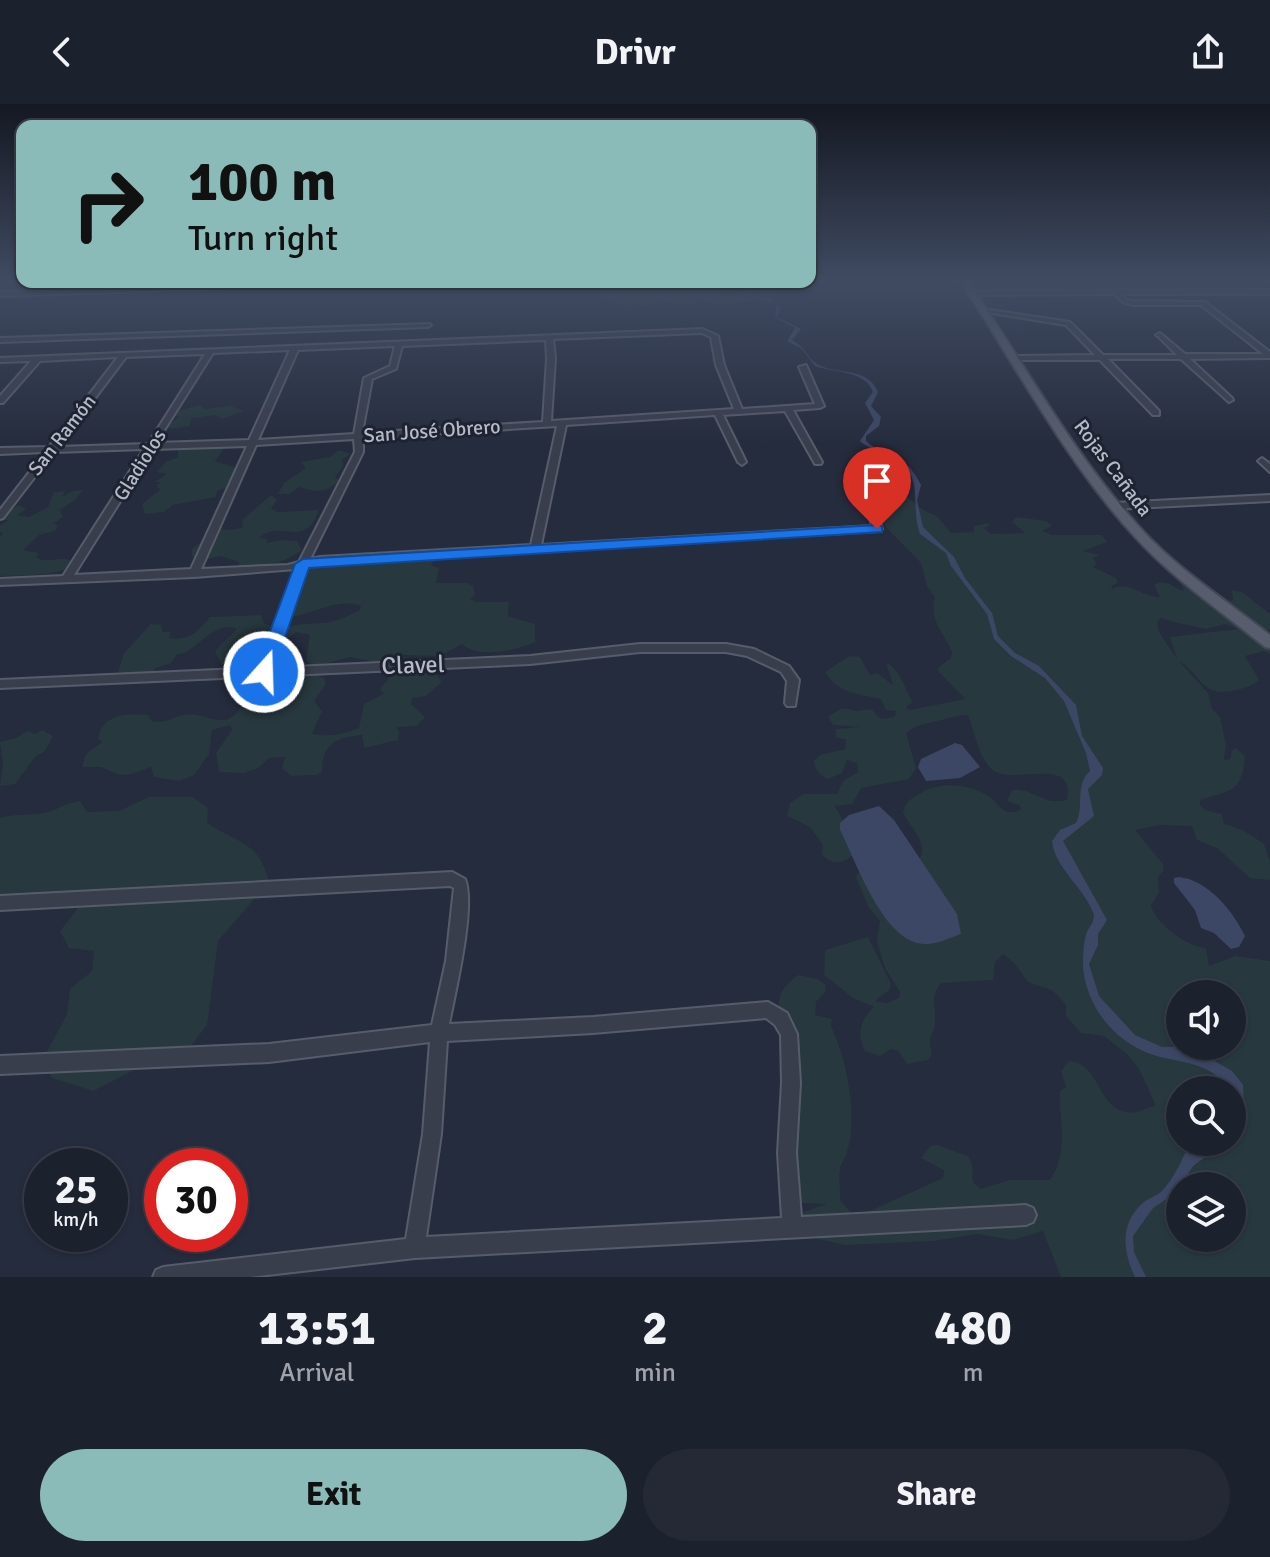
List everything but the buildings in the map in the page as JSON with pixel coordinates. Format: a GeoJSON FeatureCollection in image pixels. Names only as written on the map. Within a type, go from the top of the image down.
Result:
{"type":"FeatureCollection","features":[{"type":"Feature","properties":{"kind":"main road","name":"Rojas Cañada"},"geometry":{"type":"LineString","coordinates":[[999,336],[1066,443],[1115,506],[1148,543],[1266,637]]}},
{"type":"Feature","properties":{"kind":"street"},"geometry":{"type":"LineString","coordinates":[[0,340],[122,336]]}},
{"type":"Feature","properties":{"kind":"street"},"geometry":{"type":"LineString","coordinates":[[0,360],[599,336]]}},
{"type":"Feature","properties":{"kind":"street"},"geometry":{"type":"LineString","coordinates":[[712,336],[739,412]]}},
{"type":"Feature","properties":{"kind":"street"},"geometry":{"type":"LineString","coordinates":[[1081,336],[1156,413]]}},
{"type":"Feature","properties":{"kind":"street"},"geometry":{"type":"LineString","coordinates":[[1161,336],[1229,400]]}},
{"type":"Feature","properties":{"kind":"street"},"geometry":{"type":"LineString","coordinates":[[1244,336],[1270,356]]}},
{"type":"Feature","properties":{"kind":"street"},"geometry":{"type":"LineString","coordinates":[[547,424],[551,359],[549,338]]}},
{"type":"Feature","properties":{"kind":"street"},"geometry":{"type":"LineString","coordinates":[[264,672],[303,564],[359,452],[358,429],[368,378],[393,367],[399,344]]}},
{"type":"Feature","properties":{"kind":"street"},"geometry":{"type":"LineString","coordinates":[[196,570],[295,348]]}},
{"type":"Feature","properties":{"kind":"street","name":"Gladiolos"},"geometry":{"type":"LineString","coordinates":[[67,578],[210,352]]}},
{"type":"Feature","properties":{"kind":"street","name":"San Ramón"},"geometry":{"type":"LineString","coordinates":[[0,516],[124,355]]}},
{"type":"Feature","properties":{"kind":"street"},"geometry":{"type":"LineString","coordinates":[[1013,358],[1270,356]]}},
{"type":"Feature","properties":{"kind":"street"},"geometry":{"type":"LineString","coordinates":[[0,401],[37,359]]}},
{"type":"Feature","properties":{"kind":"street","name":"San José Obrero"},"geometry":{"type":"LineString","coordinates":[[0,451],[251,443],[820,406],[803,367]]}},
{"type":"Feature","properties":{"kind":"street"},"geometry":{"type":"LineString","coordinates":[[788,409],[818,462]]}},
{"type":"Feature","properties":{"kind":"street"},"geometry":{"type":"LineString","coordinates":[[718,413],[742,462]]}},
{"type":"Feature","properties":{"kind":"street"},"geometry":{"type":"LineString","coordinates":[[535,548],[562,423]]}},
{"type":"Feature","properties":{"kind":"street"},"geometry":{"type":"LineString","coordinates":[[1262,461],[1270,469]]}},
{"type":"Feature","properties":{"kind":"street"},"geometry":{"type":"LineString","coordinates":[[0,582],[287,561],[303,564],[877,529],[861,464]]}},
{"type":"Feature","properties":{"kind":"street"},"geometry":{"type":"LineString","coordinates":[[1115,506],[1270,498]]}},
{"type":"Feature","properties":{"kind":"street","name":"Clavel"},"geometry":{"type":"LineString","coordinates":[[0,684],[530,660],[640,648],[726,648],[750,652],[785,669],[793,680],[791,703]]}},
{"type":"Feature","properties":{"kind":"street"},"geometry":{"type":"LineString","coordinates":[[0,903],[452,879],[460,884],[462,892],[454,961],[439,1033],[432,1134],[415,1248]]}},
{"type":"Feature","properties":{"kind":"street"},"geometry":{"type":"LineString","coordinates":[[0,1065],[269,1053],[439,1033],[593,1025],[768,1010],[777,1014],[789,1034],[791,1083],[787,1153],[792,1228]]}},
{"type":"Feature","properties":{"kind":"street"},"geometry":{"type":"LineString","coordinates":[[163,1277],[415,1248],[1026,1215]]}},
{"type":"Feature","properties":{"kind":"shaded area"},"geometry":{"type":"Polygon","coordinates":[[[201,405],[204,409],[231,406],[244,411],[222,419],[216,415],[191,418],[190,426],[166,427],[180,416],[169,416],[169,413],[201,405]]]}},
{"type":"Feature","properties":{"kind":"shaded area"},"geometry":{"type":"Polygon","coordinates":[[[227,444],[215,461],[239,469],[228,487],[217,491],[216,497],[173,505],[164,512],[145,514],[142,504],[160,490],[156,485],[162,482],[155,482],[166,474],[157,472],[166,462],[178,457],[178,450],[227,444]]]}},
{"type":"Feature","properties":{"kind":"shaded area"},"geometry":{"type":"Polygon","coordinates":[[[339,450],[351,454],[342,459],[343,466],[335,477],[340,481],[324,490],[299,487],[290,494],[278,494],[284,483],[306,468],[301,462],[330,457],[339,450]]]}},
{"type":"Feature","properties":{"kind":"shaded area"},"geometry":{"type":"Polygon","coordinates":[[[873,478],[896,487],[923,510],[937,516],[951,533],[974,532],[974,526],[988,523],[990,525],[984,528],[991,534],[1025,533],[1012,522],[1016,517],[1046,521],[1052,526],[1042,531],[1052,535],[1102,535],[1107,542],[1083,551],[1100,555],[1093,558],[1097,564],[1093,567],[1116,578],[1118,583],[1111,586],[1114,590],[1121,586],[1160,597],[1154,585],[1166,583],[1184,591],[1179,580],[1189,575],[1230,601],[1233,600],[1232,590],[1242,592],[1270,614],[1270,630],[1264,632],[1270,640],[1270,654],[1264,651],[1245,656],[1259,680],[1251,685],[1216,691],[1203,684],[1179,661],[1208,693],[1212,709],[1220,717],[1226,745],[1224,760],[1230,759],[1232,750],[1236,748],[1245,756],[1238,784],[1200,800],[1200,805],[1205,810],[1222,814],[1224,824],[1264,844],[1270,862],[1270,880],[1250,878],[1217,848],[1197,840],[1192,826],[1160,825],[1135,830],[1163,864],[1164,870],[1158,877],[1159,893],[1151,905],[1165,926],[1190,943],[1206,948],[1209,966],[1235,956],[1270,961],[1270,1277],[1061,1277],[1043,1231],[1013,1240],[977,1234],[933,1241],[845,1245],[818,1239],[796,1220],[801,1213],[826,1204],[802,1203],[795,1177],[798,1161],[796,1030],[791,1016],[780,1011],[779,1000],[783,990],[798,975],[818,979],[826,985],[825,992],[816,1002],[815,1015],[832,1019],[831,1026],[846,1070],[852,1122],[847,1152],[840,1169],[840,1200],[853,1215],[861,1215],[943,1178],[944,1170],[921,1158],[930,1146],[937,1145],[968,1156],[972,1164],[973,1182],[981,1189],[1010,1180],[1050,1180],[1061,1147],[1060,1091],[1066,1087],[1061,1071],[1069,1061],[1087,1069],[1116,1108],[1133,1112],[1156,1106],[1139,1069],[1127,1054],[1104,1036],[1081,1033],[1066,1016],[1066,1005],[1056,994],[1028,982],[1003,954],[995,962],[993,980],[941,983],[935,997],[935,1021],[930,1042],[932,1054],[928,1060],[907,1064],[898,1051],[891,1049],[880,1056],[865,1051],[861,1028],[874,1007],[853,998],[824,975],[825,950],[868,937],[891,984],[889,990],[875,1001],[887,1003],[899,998],[900,992],[885,968],[877,942],[880,921],[868,906],[856,877],[858,873],[918,862],[921,843],[903,812],[911,799],[935,787],[952,785],[977,790],[1009,812],[1021,810],[1019,805],[1007,801],[1012,790],[1026,791],[1051,801],[1067,800],[1067,786],[1062,778],[994,771],[981,753],[968,715],[962,715],[917,726],[906,733],[916,768],[909,779],[861,788],[852,804],[835,806],[858,848],[846,860],[836,862],[827,859],[822,854],[823,845],[810,827],[787,816],[790,803],[803,794],[837,794],[843,781],[858,772],[857,763],[847,760],[842,773],[828,779],[817,770],[814,761],[820,755],[845,749],[846,740],[836,737],[836,729],[859,727],[833,725],[828,717],[842,708],[857,711],[871,709],[881,719],[895,717],[896,711],[886,710],[881,699],[849,692],[830,679],[825,672],[849,656],[860,657],[870,675],[877,673],[893,685],[886,662],[891,666],[913,702],[906,707],[909,710],[965,699],[939,672],[938,668],[951,658],[952,652],[935,619],[935,597],[927,586],[921,563],[885,526],[875,489],[869,480],[873,478]],[[1161,618],[1157,622],[1159,632],[1177,659],[1170,637],[1238,629],[1225,624],[1206,629],[1161,618]]]}},
{"type":"Feature","properties":{"kind":"shaded area"},"geometry":{"type":"Polygon","coordinates":[[[83,490],[60,510],[63,517],[54,523],[58,526],[55,531],[39,535],[23,550],[39,553],[36,557],[40,559],[71,561],[64,570],[0,576],[0,537],[3,533],[0,526],[9,520],[0,520],[8,511],[19,505],[26,509],[17,515],[29,517],[48,507],[54,492],[65,491],[62,497],[72,491],[83,490]]]}},
{"type":"Feature","properties":{"kind":"shaded area"},"geometry":{"type":"Polygon","coordinates":[[[271,495],[277,500],[271,509],[277,512],[319,510],[307,529],[299,532],[276,531],[259,538],[268,539],[266,543],[297,541],[302,550],[280,562],[248,567],[239,567],[239,562],[220,556],[199,561],[192,556],[192,549],[203,540],[206,530],[243,527],[242,520],[271,495]]]}},
{"type":"Feature","properties":{"kind":"shaded area"},"geometry":{"type":"Polygon","coordinates":[[[412,557],[435,559],[431,565],[439,568],[436,583],[467,583],[473,586],[475,594],[470,599],[476,602],[509,602],[508,616],[535,624],[535,642],[508,651],[487,652],[469,649],[462,644],[440,656],[400,655],[375,662],[350,657],[314,667],[306,660],[310,635],[296,632],[274,650],[274,635],[282,630],[295,625],[337,620],[359,611],[361,606],[334,605],[289,617],[287,591],[304,568],[412,557]]]}},
{"type":"Feature","properties":{"kind":"shaded area"},"geometry":{"type":"Polygon","coordinates":[[[261,615],[264,623],[273,627],[258,643],[255,652],[238,664],[221,664],[215,651],[237,629],[229,627],[212,633],[184,653],[177,654],[171,663],[156,668],[151,674],[118,672],[124,653],[151,624],[161,625],[163,632],[171,632],[169,638],[177,639],[193,634],[210,617],[261,615]]]}},
{"type":"Feature","properties":{"kind":"shaded area"},"geometry":{"type":"Polygon","coordinates":[[[435,672],[442,682],[426,696],[412,698],[411,704],[425,717],[417,726],[396,727],[398,740],[364,748],[362,735],[337,740],[324,755],[322,772],[316,775],[291,776],[282,768],[285,757],[269,758],[258,768],[244,773],[219,772],[216,753],[232,730],[230,725],[212,730],[209,754],[194,775],[179,781],[154,777],[151,767],[119,775],[101,767],[82,767],[86,754],[102,742],[98,738],[100,730],[110,720],[132,714],[148,715],[157,722],[189,714],[216,720],[228,719],[239,711],[257,678],[313,674],[324,678],[326,684],[314,701],[322,711],[312,734],[330,735],[359,728],[364,704],[384,694],[380,689],[392,674],[435,672]]]}},
{"type":"Feature","properties":{"kind":"shaded area"},"geometry":{"type":"Polygon","coordinates":[[[42,730],[53,736],[45,751],[35,757],[15,784],[0,786],[3,763],[0,742],[28,731],[35,734],[42,730]]]}},
{"type":"Feature","properties":{"kind":"shaded area"},"geometry":{"type":"Polygon","coordinates":[[[149,797],[193,797],[208,808],[207,823],[246,845],[260,858],[269,882],[218,941],[207,1025],[190,1047],[166,1064],[150,1062],[93,1091],[52,1078],[43,1059],[67,1014],[70,989],[92,971],[94,951],[69,948],[60,931],[78,908],[0,900],[0,818],[48,812],[80,801],[87,812],[119,811],[149,797]]]}},
{"type":"Feature","properties":{"kind":"water"},"geometry":{"type":"Polygon","coordinates":[[[790,336],[795,336],[792,340],[801,347],[812,360],[829,369],[815,366],[802,349],[787,341],[790,336]]]}},
{"type":"Feature","properties":{"kind":"water"},"geometry":{"type":"Polygon","coordinates":[[[830,369],[861,375],[873,384],[878,392],[871,406],[881,417],[879,426],[866,436],[866,441],[902,461],[915,474],[921,485],[917,500],[923,527],[954,557],[965,578],[992,613],[998,636],[1015,653],[1039,666],[1076,705],[1082,736],[1103,768],[1102,775],[1088,789],[1094,816],[1063,841],[1107,920],[1098,934],[1098,945],[1089,964],[1099,996],[1135,1035],[1166,1047],[1166,1058],[1150,1054],[1123,1039],[1102,1017],[1088,990],[1083,959],[1086,936],[1094,915],[1064,870],[1052,841],[1060,830],[1076,823],[1082,783],[1090,771],[1086,753],[1064,701],[1045,678],[1011,656],[994,639],[987,614],[951,566],[946,553],[920,534],[914,486],[907,469],[895,458],[860,441],[874,420],[865,403],[873,392],[856,376],[830,369]]]}},
{"type":"Feature","properties":{"kind":"water"},"geometry":{"type":"Polygon","coordinates":[[[955,743],[962,745],[980,767],[960,778],[926,781],[918,767],[921,759],[955,743]]]}},
{"type":"Feature","properties":{"kind":"water"},"geometry":{"type":"Polygon","coordinates":[[[879,806],[894,820],[957,914],[961,934],[924,944],[909,940],[896,930],[873,898],[840,830],[840,823],[849,815],[879,806]]]}},
{"type":"Feature","properties":{"kind":"water"},"geometry":{"type":"Polygon","coordinates":[[[1174,878],[1200,884],[1226,907],[1245,936],[1239,947],[1231,949],[1214,933],[1201,928],[1195,910],[1174,883],[1174,878]]]}},
{"type":"Feature","properties":{"kind":"water"},"geometry":{"type":"Polygon","coordinates":[[[1174,1060],[1213,1060],[1236,1076],[1217,1076],[1201,1067],[1174,1060]]]}},
{"type":"Feature","properties":{"kind":"water"},"geometry":{"type":"Polygon","coordinates":[[[1184,1156],[1205,1156],[1189,1172],[1175,1172],[1184,1156]]]}},
{"type":"Feature","properties":{"kind":"water"},"geometry":{"type":"Polygon","coordinates":[[[1166,1187],[1166,1199],[1153,1208],[1133,1236],[1134,1252],[1146,1277],[1135,1277],[1126,1247],[1127,1227],[1136,1210],[1166,1187]]]}},
{"type":"Feature","properties":{"kind":"route"},"geometry":{"type":"LineString","coordinates":[[264,672],[303,564],[320,560],[877,529]]}}]}
